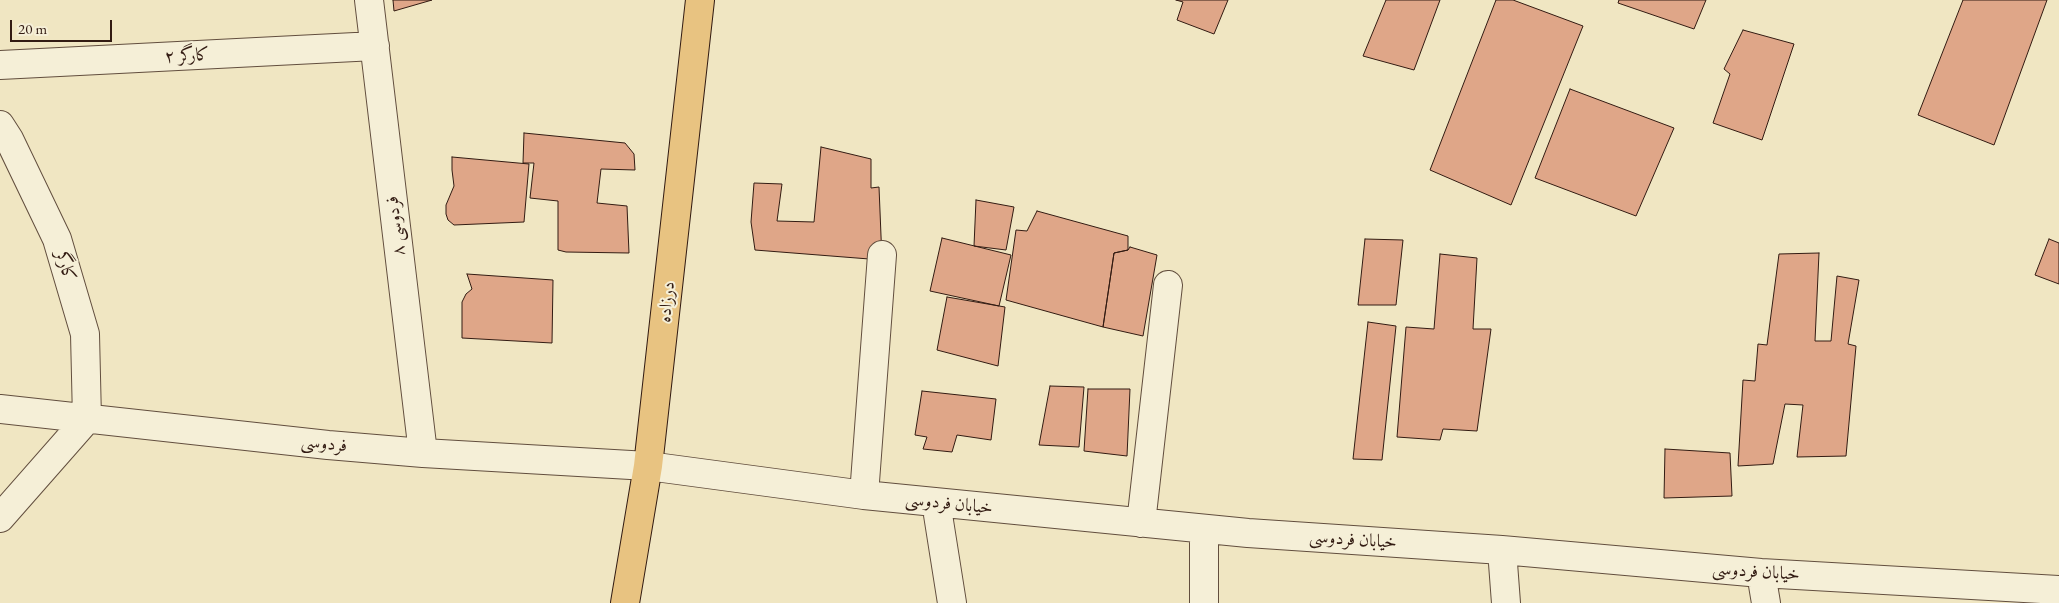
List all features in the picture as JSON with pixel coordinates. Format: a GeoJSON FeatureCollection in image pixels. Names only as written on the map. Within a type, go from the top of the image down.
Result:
{"type":"FeatureCollection","features":[{"type":"Feature","properties":{"kind":"main road","name":"درزاده"},"geometry":{"type":"LineString","coordinates":[[625,603],[648,466],[700,0]]}},
{"type":"Feature","properties":{"kind":"street","name":"فردوسی ۸"},"geometry":{"type":"LineString","coordinates":[[369,0],[423,453]]}},
{"type":"Feature","properties":{"kind":"street","name":"کارگر ۲"},"geometry":{"type":"LineString","coordinates":[[0,65],[375,46]]}},
{"type":"Feature","properties":{"kind":"street","name":"کارگر"},"geometry":{"type":"LineString","coordinates":[[0,125],[9,139],[57,239],[84,334],[87,419]]}},
{"type":"Feature","properties":{"kind":"street"},"geometry":{"type":"LineString","coordinates":[[864,495],[882,255]]}},
{"type":"Feature","properties":{"kind":"street"},"geometry":{"type":"LineString","coordinates":[[1141,523],[1168,285]]}},
{"type":"Feature","properties":{"kind":"street","name":"فردوسی"},"geometry":{"type":"LineString","coordinates":[[0,409],[423,453],[648,466]]}},
{"type":"Feature","properties":{"kind":"street"},"geometry":{"type":"LineString","coordinates":[[0,518],[87,419]]}},
{"type":"Feature","properties":{"kind":"street","name":"خیابان فردوسی"},"geometry":{"type":"LineString","coordinates":[[648,466],[864,495],[1204,529],[1502,550],[1761,573],[2059,590]]}},
{"type":"Feature","properties":{"kind":"street"},"geometry":{"type":"LineString","coordinates":[[936,502],[952,603]]}},
{"type":"Feature","properties":{"kind":"street"},"geometry":{"type":"LineString","coordinates":[[1204,529],[1204,603]]}},
{"type":"Feature","properties":{"kind":"street"},"geometry":{"type":"LineString","coordinates":[[1502,550],[1506,603]]}},
{"type":"Feature","properties":{"kind":"street"},"geometry":{"type":"LineString","coordinates":[[1761,573],[1766,603]]}},
{"type":"Feature","properties":{"kind":"building"},"geometry":{"type":"Polygon","coordinates":[[[393,0],[432,0],[394,11],[393,0]]]}},
{"type":"Feature","properties":{"kind":"building"},"geometry":{"type":"Polygon","coordinates":[[[1176,0],[1228,0],[1214,34],[1177,20],[1183,2],[1176,0]]]}},
{"type":"Feature","properties":{"kind":"building"},"geometry":{"type":"Polygon","coordinates":[[[1386,0],[1440,0],[1414,70],[1363,56],[1386,0]]]}},
{"type":"Feature","properties":{"kind":"building"},"geometry":{"type":"Polygon","coordinates":[[[1496,0],[1513,0],[1583,26],[1511,205],[1430,170],[1496,0]]]}},
{"type":"Feature","properties":{"kind":"building"},"geometry":{"type":"Polygon","coordinates":[[[1619,0],[1706,0],[1694,29],[1618,3],[1619,0]]]}},
{"type":"Feature","properties":{"kind":"building"},"geometry":{"type":"Polygon","coordinates":[[[1963,0],[2047,0],[1994,145],[1918,115],[1963,0]]]}},
{"type":"Feature","properties":{"kind":"building"},"geometry":{"type":"Polygon","coordinates":[[[1743,30],[1794,44],[1762,140],[1713,123],[1730,74],[1724,69],[1743,30]]]}},
{"type":"Feature","properties":{"kind":"building"},"geometry":{"type":"Polygon","coordinates":[[[1570,89],[1674,128],[1636,216],[1535,178],[1570,89]]]}},
{"type":"Feature","properties":{"kind":"building"},"geometry":{"type":"Polygon","coordinates":[[[524,133],[625,143],[634,154],[635,170],[601,169],[597,203],[627,206],[629,253],[566,252],[558,250],[558,201],[530,198],[534,163],[523,163],[524,133]]]}},
{"type":"Feature","properties":{"kind":"building"},"geometry":{"type":"Polygon","coordinates":[[[821,147],[871,159],[871,188],[879,187],[882,260],[755,250],[751,222],[754,183],[782,184],[777,221],[814,222],[821,147]]]}},
{"type":"Feature","properties":{"kind":"building"},"geometry":{"type":"Polygon","coordinates":[[[452,157],[529,164],[524,222],[454,225],[448,220],[446,205],[454,186],[452,157]]]}},
{"type":"Feature","properties":{"kind":"building"},"geometry":{"type":"Polygon","coordinates":[[[976,200],[1014,207],[1006,250],[974,246],[976,200]]]}},
{"type":"Feature","properties":{"kind":"building"},"geometry":{"type":"Polygon","coordinates":[[[1037,211],[1128,236],[1128,250],[1114,253],[1103,327],[1006,300],[1016,230],[1027,231],[1037,211]]]}},
{"type":"Feature","properties":{"kind":"building"},"geometry":{"type":"Polygon","coordinates":[[[942,238],[1011,255],[999,306],[930,291],[942,238]]]}},
{"type":"Feature","properties":{"kind":"building"},"geometry":{"type":"Polygon","coordinates":[[[1365,239],[1403,240],[1396,305],[1358,305],[1365,239]]]}},
{"type":"Feature","properties":{"kind":"building"},"geometry":{"type":"Polygon","coordinates":[[[2049,239],[2059,243],[2059,284],[2035,275],[2049,239]]]}},
{"type":"Feature","properties":{"kind":"building"},"geometry":{"type":"Polygon","coordinates":[[[1130,247],[1157,255],[1143,336],[1103,327],[1114,253],[1128,250],[1130,247]]]}},
{"type":"Feature","properties":{"kind":"building"},"geometry":{"type":"Polygon","coordinates":[[[1819,253],[1815,341],[1831,341],[1837,276],[1859,280],[1848,344],[1856,346],[1846,456],[1797,457],[1803,405],[1785,404],[1773,464],[1738,466],[1743,380],[1755,381],[1758,344],[1767,345],[1779,254],[1819,253]]]}},
{"type":"Feature","properties":{"kind":"building"},"geometry":{"type":"Polygon","coordinates":[[[1440,254],[1477,258],[1473,329],[1491,329],[1477,431],[1443,429],[1440,440],[1397,437],[1406,327],[1434,329],[1440,254]]]}},
{"type":"Feature","properties":{"kind":"building"},"geometry":{"type":"Polygon","coordinates":[[[467,274],[553,280],[552,343],[462,338],[462,302],[466,294],[472,289],[467,274]]]}},
{"type":"Feature","properties":{"kind":"building"},"geometry":{"type":"Polygon","coordinates":[[[947,297],[1005,307],[998,366],[937,350],[947,297]]]}},
{"type":"Feature","properties":{"kind":"building"},"geometry":{"type":"Polygon","coordinates":[[[1368,322],[1396,326],[1382,460],[1353,459],[1368,322]]]}},
{"type":"Feature","properties":{"kind":"building"},"geometry":{"type":"Polygon","coordinates":[[[1050,386],[1084,387],[1079,447],[1039,445],[1050,386]]]}},
{"type":"Feature","properties":{"kind":"building"},"geometry":{"type":"Polygon","coordinates":[[[1088,389],[1130,389],[1127,456],[1084,451],[1088,389]]]}},
{"type":"Feature","properties":{"kind":"building"},"geometry":{"type":"Polygon","coordinates":[[[922,391],[996,399],[991,440],[957,435],[952,452],[923,449],[927,437],[915,435],[922,391]]]}},
{"type":"Feature","properties":{"kind":"building"},"geometry":{"type":"Polygon","coordinates":[[[1665,449],[1730,453],[1732,496],[1664,498],[1665,449]]]}}]}
